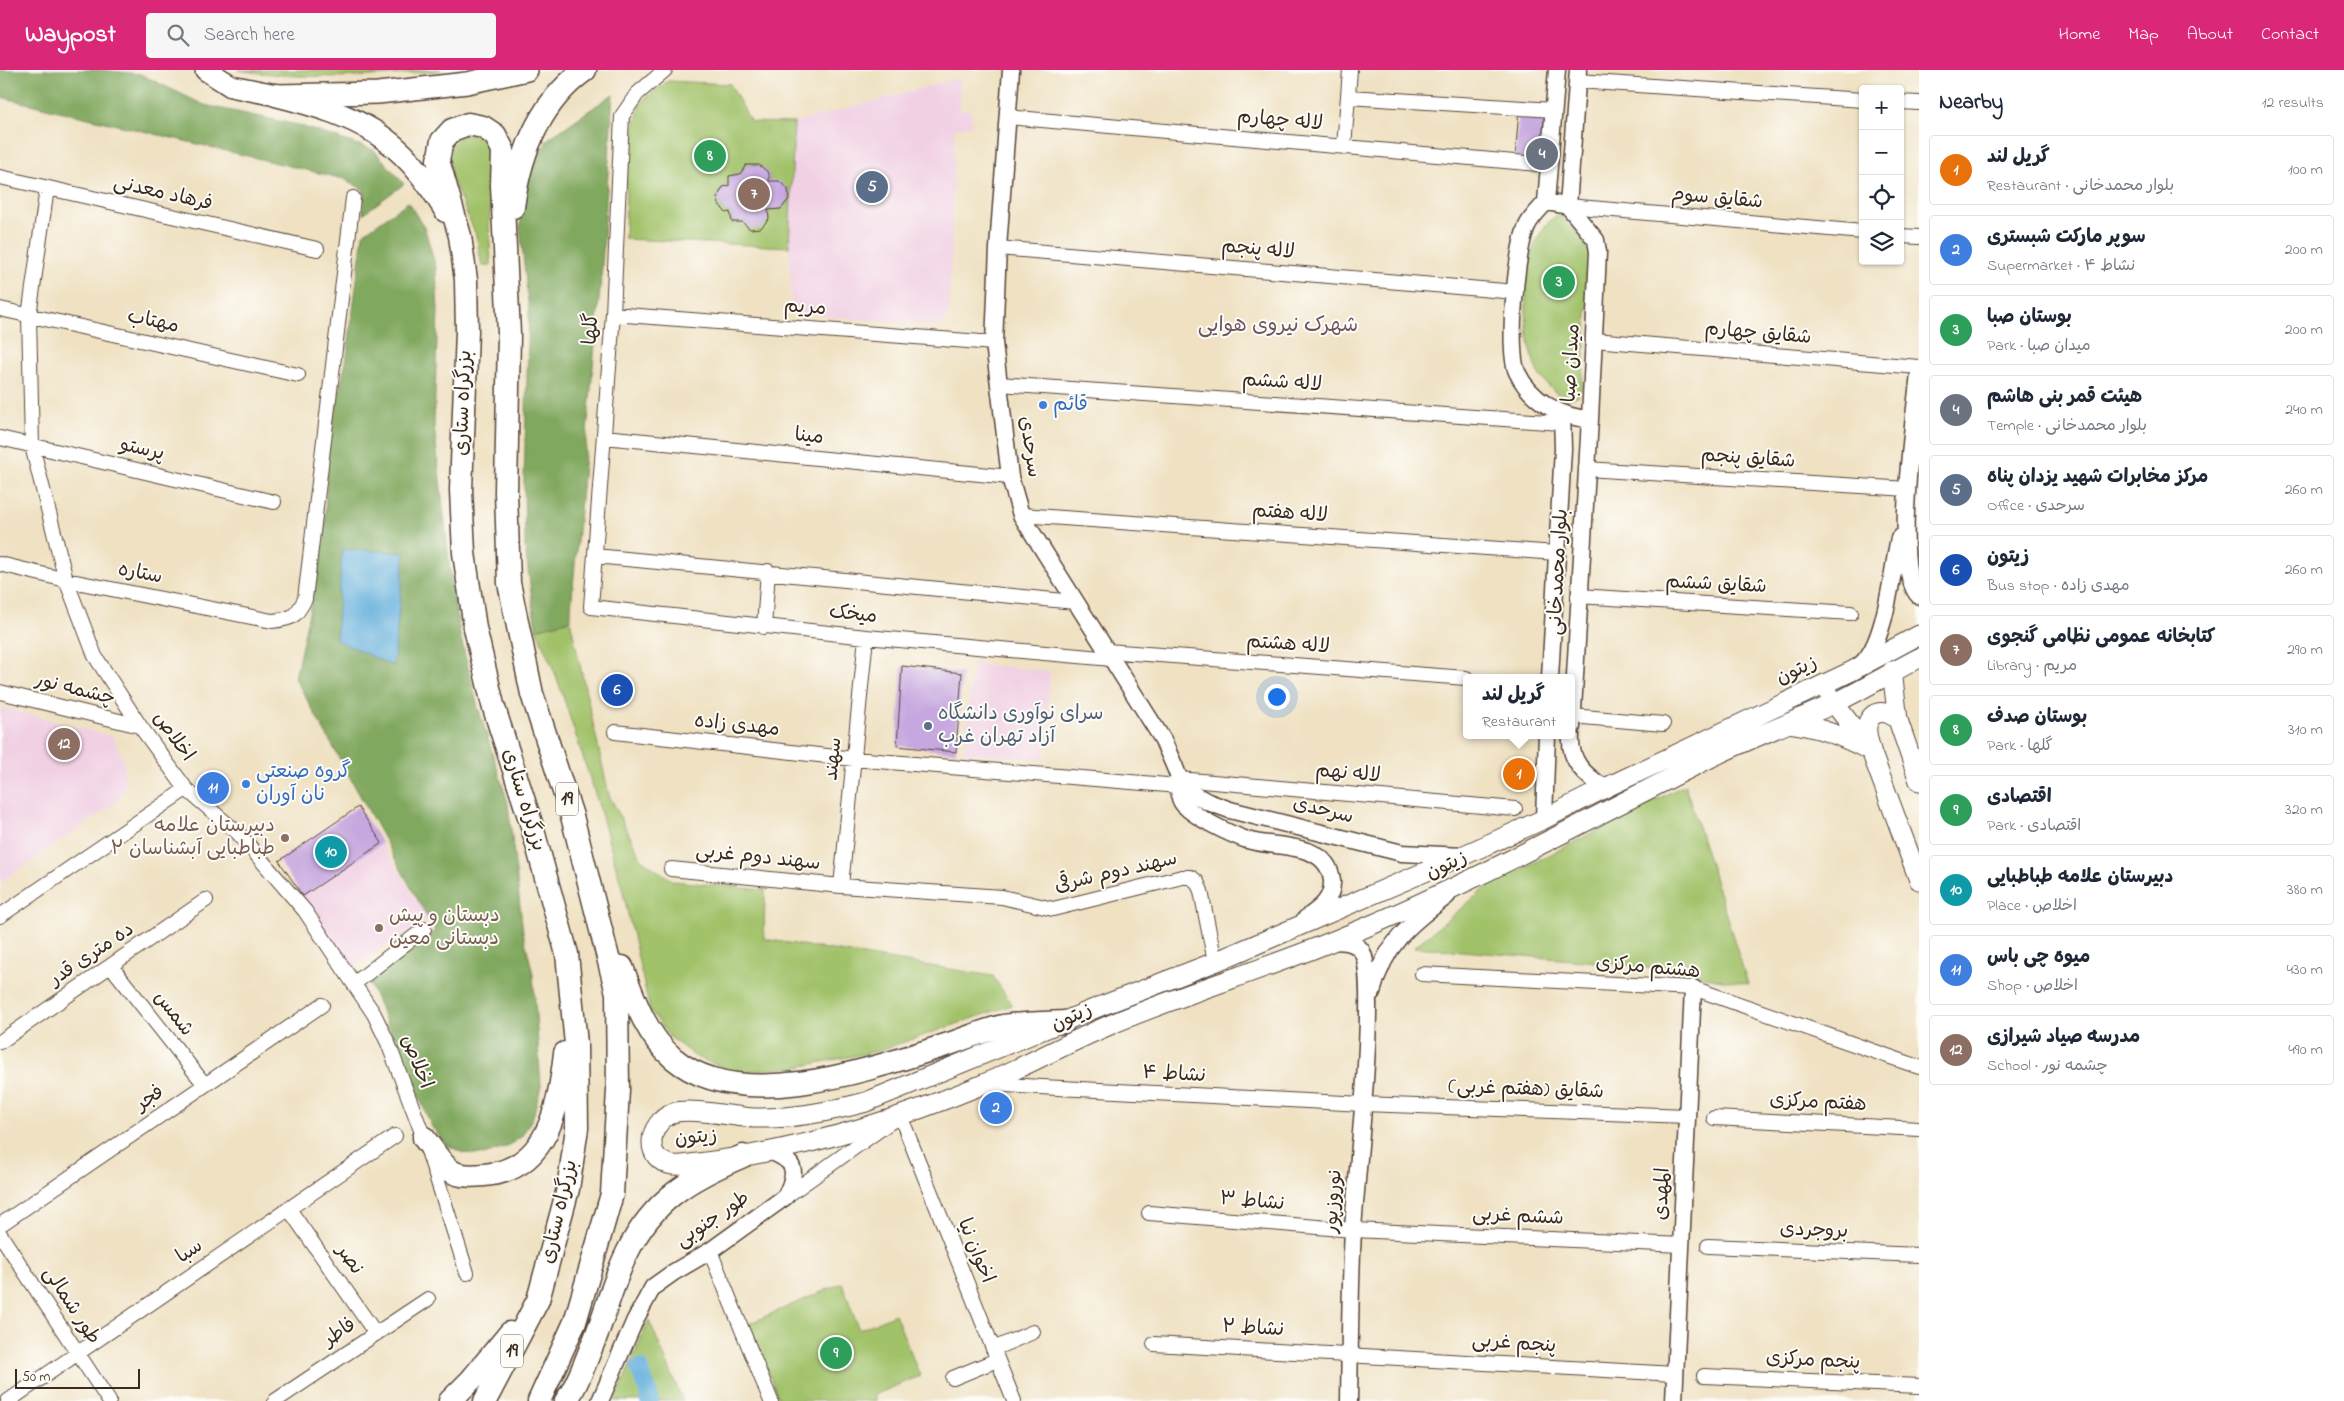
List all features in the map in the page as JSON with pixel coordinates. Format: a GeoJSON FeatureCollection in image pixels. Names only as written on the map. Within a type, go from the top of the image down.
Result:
{"type":"FeatureCollection","features":[{"type":"Feature","properties":{"kind":"highway"},"geometry":{"type":"LineString","coordinates":[[507,267],[516,187],[531,137],[546,109],[585,70]]}},
{"type":"Feature","properties":{"kind":"highway"},"geometry":{"type":"LineString","coordinates":[[276,95],[335,111],[366,125],[392,142],[436,194],[460,236]]}},
{"type":"Feature","properties":{"kind":"highway","name":"بزرگراه ستاری"},"geometry":{"type":"LineString","coordinates":[[485,1401],[538,1300],[568,1189],[577,1128],[576,1044],[573,998],[567,954],[557,913],[493,705],[475,628],[464,552],[461,490],[466,280],[460,236],[438,160],[442,141],[452,130],[468,124],[483,127],[495,135],[503,150],[502,185],[507,267],[510,386],[506,492],[509,583],[532,694],[572,816],[592,886],[617,993],[618,1090],[612,1194],[575,1322],[539,1401]]}},
{"type":"Feature","properties":{"kind":"highway"},"geometry":{"type":"LineString","coordinates":[[592,886],[637,1006],[654,1037],[672,1058],[692,1072],[718,1080],[744,1085],[777,1085],[820,1080],[878,1067],[1003,1026],[1064,1022]]}},
{"type":"Feature","properties":{"kind":"highway"},"geometry":{"type":"LineString","coordinates":[[424,1138],[451,1171],[470,1176],[494,1174],[521,1163],[537,1150],[553,1121],[562,1078],[573,998]]}},
{"type":"Feature","properties":{"kind":"highway"},"geometry":{"type":"LineString","coordinates":[[566,1401],[573,1390],[600,1328],[626,1254],[640,1229],[658,1207],[683,1186],[702,1173],[743,1156]]}},
{"type":"Feature","properties":{"kind":"highway"},"geometry":{"type":"LineString","coordinates":[[450,1401],[471,1380],[538,1300]]}},
{"type":"Feature","properties":{"kind":"main road"},"geometry":{"type":"LineString","coordinates":[[192,70],[231,86],[276,95],[378,93],[467,83],[527,70]]}},
{"type":"Feature","properties":{"kind":"main road"},"geometry":{"type":"LineString","coordinates":[[206,70],[231,86]]}},
{"type":"Feature","properties":{"kind":"main road","name":"زیتون"},"geometry":{"type":"LineString","coordinates":[[1919,635],[1852,671],[1604,788],[1544,819],[1215,962],[866,1102],[835,1110],[792,1117],[753,1118],[676,1112],[660,1121],[653,1131],[652,1143],[656,1155],[672,1166],[769,1151],[850,1132],[983,1084],[1113,1024],[1334,941],[1461,885],[1705,761],[1834,703],[1919,658]]}},
{"type":"Feature","properties":{"kind":"main road"},"geometry":{"type":"LineString","coordinates":[[1892,671],[1898,720],[1919,781]]}},
{"type":"Feature","properties":{"kind":"main road"},"geometry":{"type":"LineString","coordinates":[[1825,683],[1834,703],[1871,751]]}},
{"type":"Feature","properties":{"kind":"main road"},"geometry":{"type":"LineString","coordinates":[[1898,720],[1893,715],[1879,712],[1872,717],[1867,728],[1871,751],[1919,880]]}},
{"type":"Feature","properties":{"kind":"main road"},"geometry":{"type":"LineString","coordinates":[[1786,723],[1810,725],[1846,738],[1871,751]]}},
{"type":"Feature","properties":{"kind":"street","name":"گلها"},"geometry":{"type":"LineString","coordinates":[[591,607],[613,314],[622,116],[637,94],[665,70]]}},
{"type":"Feature","properties":{"kind":"street","name":"سرحدی"},"geometry":{"type":"LineString","coordinates":[[1011,70],[998,248],[994,343],[1010,477],[1021,514],[1164,740],[1179,783],[1180,799],[1184,805],[1206,820],[1247,840],[1308,851],[1318,856],[1326,864],[1332,880],[1330,897],[1322,906],[1296,926]]}},
{"type":"Feature","properties":{"kind":"street"},"geometry":{"type":"LineString","coordinates":[[1344,146],[1350,70]]}},
{"type":"Feature","properties":{"kind":"street"},"geometry":{"type":"LineString","coordinates":[[1557,70],[1546,202],[1568,206],[1578,75],[1859,100]]}},
{"type":"Feature","properties":{"kind":"street"},"geometry":{"type":"LineString","coordinates":[[1348,98],[1554,110]]}},
{"type":"Feature","properties":{"kind":"street"},"geometry":{"type":"LineString","coordinates":[[1904,102],[1919,103]]}},
{"type":"Feature","properties":{"kind":"street","name":"لاله چهارم"},"geometry":{"type":"LineString","coordinates":[[1007,117],[1549,164]]}},
{"type":"Feature","properties":{"kind":"street","name":"فرهاد معدنی"},"geometry":{"type":"LineString","coordinates":[[0,177],[316,249]]}},
{"type":"Feature","properties":{"kind":"street","name":"اخلاص"},"geometry":{"type":"LineString","coordinates":[[47,188],[29,316],[32,446],[66,580],[95,656],[140,726],[186,790],[238,833],[305,911],[374,1014],[388,1043],[424,1138],[466,1273]]}},
{"type":"Feature","properties":{"kind":"street","name":"ستاره"},"geometry":{"type":"LineString","coordinates":[[0,564],[66,580],[272,621],[290,619],[300,610],[305,598],[353,198]]}},
{"type":"Feature","properties":{"kind":"street","name":"میدان صبا"},"geometry":{"type":"LineString","coordinates":[[1546,202],[1528,224],[1523,237],[1516,292],[1513,354],[1517,371],[1524,384],[1562,419],[1590,420],[1598,252],[1596,240],[1568,206]]}},
{"type":"Feature","properties":{"kind":"street","name":"شقایق سوم"},"geometry":{"type":"LineString","coordinates":[[1568,206],[1859,232]]}},
{"type":"Feature","properties":{"kind":"street"},"geometry":{"type":"LineString","coordinates":[[1904,236],[1919,237]]}},
{"type":"Feature","properties":{"kind":"street","name":"لاله پنجم"},"geometry":{"type":"LineString","coordinates":[[998,248],[1516,292]]}},
{"type":"Feature","properties":{"kind":"street","name":"مهتاب"},"geometry":{"type":"LineString","coordinates":[[0,309],[298,375]]}},
{"type":"Feature","properties":{"kind":"street","name":"مریم"},"geometry":{"type":"LineString","coordinates":[[613,314],[994,343]]}},
{"type":"Feature","properties":{"kind":"street","name":"شقایق چهارم"},"geometry":{"type":"LineString","coordinates":[[1594,340],[1919,367]]}},
{"type":"Feature","properties":{"kind":"street"},"geometry":{"type":"LineString","coordinates":[[1919,373],[1904,537],[1906,562],[1911,586],[1919,596]]}},
{"type":"Feature","properties":{"kind":"street","name":"لاله ششم"},"geometry":{"type":"LineString","coordinates":[[999,384],[1562,419]]}},
{"type":"Feature","properties":{"kind":"street","name":"بلوار محمدخانی"},"geometry":{"type":"LineString","coordinates":[[1550,674],[1563,449],[1562,419]]}},
{"type":"Feature","properties":{"kind":"street","name":"بلوار محمدخانی"},"geometry":{"type":"LineString","coordinates":[[1574,674],[1590,420]]}},
{"type":"Feature","properties":{"kind":"street","name":"مینا"},"geometry":{"type":"LineString","coordinates":[[604,437],[1010,477]]}},
{"type":"Feature","properties":{"kind":"street","name":"پرستو"},"geometry":{"type":"LineString","coordinates":[[0,438],[274,502]]}},
{"type":"Feature","properties":{"kind":"street","name":"شقایق پنجم"},"geometry":{"type":"LineString","coordinates":[[1586,468],[1907,495]]}},
{"type":"Feature","properties":{"kind":"street"},"geometry":{"type":"LineString","coordinates":[[1852,671],[1872,652],[1879,634],[1907,495]]}},
{"type":"Feature","properties":{"kind":"street","name":"لاله هفتم"},"geometry":{"type":"LineString","coordinates":[[1021,514],[1557,553]]}},
{"type":"Feature","properties":{"kind":"street","name":"میخک"},"geometry":{"type":"LineString","coordinates":[[596,556],[768,571],[1075,602]]}},
{"type":"Feature","properties":{"kind":"street"},"geometry":{"type":"LineString","coordinates":[[764,626],[768,571]]}},
{"type":"Feature","properties":{"kind":"street","name":"شقایق ششم"},"geometry":{"type":"LineString","coordinates":[[1578,596],[1851,613]]}},
{"type":"Feature","properties":{"kind":"street","name":"میخک"},"geometry":{"type":"LineString","coordinates":[[591,607],[866,637],[1109,655]]}},
{"type":"Feature","properties":{"kind":"street","name":"سهند"},"geometry":{"type":"LineString","coordinates":[[840,886],[866,637]]}},
{"type":"Feature","properties":{"kind":"street","name":"لاله هشتم"},"geometry":{"type":"LineString","coordinates":[[1109,655],[1463,678]]}},
{"type":"Feature","properties":{"kind":"street","name":"چشمه نور"},"geometry":{"type":"LineString","coordinates":[[0,692],[140,726]]}},
{"type":"Feature","properties":{"kind":"street"},"geometry":{"type":"LineString","coordinates":[[1575,722],[1663,724]]}},
{"type":"Feature","properties":{"kind":"street","name":"مهدی زاده"},"geometry":{"type":"LineString","coordinates":[[615,732],[854,759],[1179,783]]}},
{"type":"Feature","properties":{"kind":"street"},"geometry":{"type":"LineString","coordinates":[[1544,819],[1549,739]]}},
{"type":"Feature","properties":{"kind":"street"},"geometry":{"type":"LineString","coordinates":[[1570,739],[1570,744],[1580,770],[1604,788]]}},
{"type":"Feature","properties":{"kind":"street","name":"سرحدی"},"geometry":{"type":"LineString","coordinates":[[1179,783],[1208,802],[1230,810],[1402,853],[1462,856]]}},
{"type":"Feature","properties":{"kind":"street","name":"لاله نهم"},"geometry":{"type":"LineString","coordinates":[[1179,783],[1515,809]]}},
{"type":"Feature","properties":{"kind":"street"},"geometry":{"type":"LineString","coordinates":[[0,916],[186,790]]}},
{"type":"Feature","properties":{"kind":"street","name":"سهند دوم غربی"},"geometry":{"type":"LineString","coordinates":[[671,869],[840,886]]}},
{"type":"Feature","properties":{"kind":"street","name":"سهند دوم شرقی"},"geometry":{"type":"LineString","coordinates":[[840,886],[1002,897],[1053,910],[1182,877],[1191,877],[1197,882],[1201,891],[1215,962]]}},
{"type":"Feature","properties":{"kind":"street","name":"نوروزپور"},"geometry":{"type":"LineString","coordinates":[[1369,1003],[1378,970],[1390,947],[1408,926],[1461,885]]}},
{"type":"Feature","properties":{"kind":"street","name":"ده متری قدر"},"geometry":{"type":"LineString","coordinates":[[0,1042],[206,900]]}},
{"type":"Feature","properties":{"kind":"street"},"geometry":{"type":"LineString","coordinates":[[355,984],[424,929]]}},
{"type":"Feature","properties":{"kind":"street","name":"نوروزپور"},"geometry":{"type":"LineString","coordinates":[[1334,941],[1351,942],[1362,950],[1366,965],[1369,1003],[1353,1230],[1349,1401]]}},
{"type":"Feature","properties":{"kind":"street","name":"شمس"},"geometry":{"type":"LineString","coordinates":[[111,966],[204,1086]]}},
{"type":"Feature","properties":{"kind":"street","name":"هشتم مرکزی"},"geometry":{"type":"LineString","coordinates":[[1422,974],[1693,988],[1919,1067]]}},
{"type":"Feature","properties":{"kind":"street","name":"المهدی"},"geometry":{"type":"LineString","coordinates":[[1674,1401],[1693,988]]}},
{"type":"Feature","properties":{"kind":"street","name":"فجر"},"geometry":{"type":"LineString","coordinates":[[0,1225],[322,1004]]}},
{"type":"Feature","properties":{"kind":"street","name":"نشاط ۴"},"geometry":{"type":"LineString","coordinates":[[983,1084],[1363,1104]]}},
{"type":"Feature","properties":{"kind":"street","name":"شقایق (هفتم غربی)"},"geometry":{"type":"LineString","coordinates":[[1363,1104],[1687,1116]]}},
{"type":"Feature","properties":{"kind":"street","name":"طور جنوبی"},"geometry":{"type":"LineString","coordinates":[[600,1401],[634,1320],[653,1287],[710,1251],[900,1115]]}},
{"type":"Feature","properties":{"kind":"street","name":"اخوان نیا"},"geometry":{"type":"LineString","coordinates":[[900,1115],[1014,1401]]}},
{"type":"Feature","properties":{"kind":"street","name":"هفتم مرکزی"},"geometry":{"type":"LineString","coordinates":[[1714,1118],[1919,1129]]}},
{"type":"Feature","properties":{"kind":"street","name":"سبا"},"geometry":{"type":"LineString","coordinates":[[8,1401],[395,1136]]}},
{"type":"Feature","properties":{"kind":"street"},"geometry":{"type":"LineString","coordinates":[[769,1151],[784,1156],[792,1165],[794,1174],[785,1197]]}},
{"type":"Feature","properties":{"kind":"street","name":"نصر"},"geometry":{"type":"LineString","coordinates":[[289,1209],[376,1334]]}},
{"type":"Feature","properties":{"kind":"street","name":"نشاط ۳"},"geometry":{"type":"LineString","coordinates":[[1148,1213],[1353,1230]]}},
{"type":"Feature","properties":{"kind":"street","name":"ششم غربی"},"geometry":{"type":"LineString","coordinates":[[1353,1230],[1682,1245]]}},
{"type":"Feature","properties":{"kind":"street","name":"طور شمالی"},"geometry":{"type":"LineString","coordinates":[[0,1234],[109,1401]]}},
{"type":"Feature","properties":{"kind":"street","name":"بروجردی"},"geometry":{"type":"LineString","coordinates":[[1708,1246],[1919,1255]]}},
{"type":"Feature","properties":{"kind":"street"},"geometry":{"type":"LineString","coordinates":[[710,1251],[771,1401]]}},
{"type":"Feature","properties":{"kind":"street","name":"فاطر"},"geometry":{"type":"LineString","coordinates":[[275,1401],[428,1299]]}},
{"type":"Feature","properties":{"kind":"street"},"geometry":{"type":"LineString","coordinates":[[953,1378],[1033,1332]]}},
{"type":"Feature","properties":{"kind":"street","name":"نشاط ۲"},"geometry":{"type":"LineString","coordinates":[[1154,1344],[1350,1354]]}},
{"type":"Feature","properties":{"kind":"street","name":"پنجم غربی"},"geometry":{"type":"LineString","coordinates":[[1350,1354],[1676,1374]]}},
{"type":"Feature","properties":{"kind":"street","name":"پنجم مرکزی"},"geometry":{"type":"LineString","coordinates":[[1704,1376],[1919,1386]]}},
{"type":"Feature","properties":{"kind":"shaded area"},"geometry":{"type":"Polygon","coordinates":[[[960,78],[960,110],[971,111],[972,126],[955,128],[949,313],[940,326],[792,313],[789,247],[794,123],[960,78]]]}},
{"type":"Feature","properties":{"kind":"shaded area"},"geometry":{"type":"Polygon","coordinates":[[[973,664],[1050,671],[1043,759],[964,753],[973,664]]]}},
{"type":"Feature","properties":{"kind":"shaded area"},"geometry":{"type":"Polygon","coordinates":[[[0,707],[113,737],[123,759],[125,786],[118,801],[0,883],[0,707]]]}},
{"type":"Feature","properties":{"kind":"shaded area"},"geometry":{"type":"Polygon","coordinates":[[[358,805],[428,919],[349,969],[330,936],[277,860],[358,805]]]}},
{"type":"Feature","properties":{"kind":"green space"},"geometry":{"type":"Polygon","coordinates":[[[0,70],[101,70],[140,74],[204,105],[298,125],[374,150],[404,184],[363,214],[364,190],[344,179],[0,97],[0,70]]]}},
{"type":"Feature","properties":{"kind":"green space"},"geometry":{"type":"Polygon","coordinates":[[[238,70],[441,70],[392,75],[313,77],[238,70]]]}},
{"type":"Feature","properties":{"kind":"green space"},"geometry":{"type":"Polygon","coordinates":[[[668,81],[730,84],[751,122],[794,123],[789,247],[625,239],[627,147],[642,101],[668,81]],[[746,165],[740,174],[730,176],[729,186],[723,187],[717,198],[726,213],[730,212],[732,222],[769,219],[768,210],[781,209],[789,199],[788,189],[769,181],[769,173],[759,165],[746,165]]]}},
{"type":"Feature","properties":{"kind":"green space"},"geometry":{"type":"Polygon","coordinates":[[[613,94],[602,267],[570,620],[536,629],[525,546],[524,479],[529,310],[520,227],[528,175],[548,139],[613,94]]]}},
{"type":"Feature","properties":{"kind":"green space"},"geometry":{"type":"Polygon","coordinates":[[[463,134],[485,137],[495,153],[489,224],[491,265],[482,266],[476,235],[451,176],[448,149],[463,134]]]}},
{"type":"Feature","properties":{"kind":"green space"},"geometry":{"type":"Polygon","coordinates":[[[408,202],[425,229],[436,268],[438,311],[434,425],[451,580],[460,635],[478,707],[508,803],[523,932],[533,974],[541,1086],[533,1117],[522,1136],[507,1147],[484,1155],[463,1153],[445,1144],[432,1127],[368,980],[435,931],[295,678],[324,543],[328,446],[347,356],[363,234],[408,202]]]}},
{"type":"Feature","properties":{"kind":"green space"},"geometry":{"type":"Polygon","coordinates":[[[1559,214],[1577,232],[1591,255],[1582,387],[1578,395],[1566,401],[1546,383],[1537,371],[1528,333],[1526,311],[1526,287],[1529,264],[1536,243],[1545,226],[1559,214]]]}},
{"type":"Feature","properties":{"kind":"green space"},"geometry":{"type":"Polygon","coordinates":[[[570,620],[609,795],[642,860],[673,881],[765,890],[764,939],[993,976],[1012,1005],[878,1051],[797,1067],[735,1072],[696,1057],[670,1037],[650,1010],[621,884],[598,803],[557,678],[536,629],[570,620]]]}},
{"type":"Feature","properties":{"kind":"green space"},"geometry":{"type":"Polygon","coordinates":[[[1685,785],[1748,984],[1621,964],[1414,947],[1487,887],[1685,785]]]}},
{"type":"Feature","properties":{"kind":"green space"},"geometry":{"type":"Polygon","coordinates":[[[842,1283],[859,1330],[895,1314],[920,1376],[874,1395],[876,1401],[780,1401],[748,1324],[842,1283]]]}},
{"type":"Feature","properties":{"kind":"green space"},"geometry":{"type":"Polygon","coordinates":[[[649,1320],[683,1401],[615,1401],[649,1320]]]}},
{"type":"Feature","properties":{"kind":"water"},"geometry":{"type":"Polygon","coordinates":[[[342,549],[405,553],[393,666],[336,640],[342,549]]]}},
{"type":"Feature","properties":{"kind":"building"},"geometry":{"type":"Polygon","coordinates":[[[1519,109],[1550,112],[1547,162],[1515,160],[1519,109]]]}},
{"type":"Feature","properties":{"kind":"building"},"geometry":{"type":"Polygon","coordinates":[[[746,165],[759,165],[769,173],[769,181],[779,181],[788,189],[789,199],[781,209],[768,210],[769,219],[761,228],[750,229],[742,222],[732,222],[730,212],[726,213],[717,198],[723,187],[729,186],[729,176],[740,174],[746,165]]]}},
{"type":"Feature","properties":{"kind":"building","name":"سرای نوآوری دانشگاه آزاد تهران غرب"},"geometry":{"type":"Polygon","coordinates":[[[902,666],[962,673],[956,752],[897,746],[902,666]]]}},
{"type":"Feature","properties":{"kind":"building"},"geometry":{"type":"Polygon","coordinates":[[[358,807],[382,843],[303,896],[279,861],[358,807]]]}},
{"type":"Feature","properties":{"kind":"waterway"},"geometry":{"type":"LineString","coordinates":[[639,1368],[650,1401]]}},
{"type":"Feature","properties":{"kind":"place","name":"هیئت قمر بنی هاشم"},"geometry":{"type":"Point","coordinates":[1542,154]}},
{"type":"Feature","properties":{"kind":"place","name":"بوستان صدف"},"geometry":{"type":"Point","coordinates":[710,156]}},
{"type":"Feature","properties":{"kind":"place","name":"مرکز مخابرات شهید یزدان پناه"},"geometry":{"type":"Point","coordinates":[872,187]}},
{"type":"Feature","properties":{"kind":"place","name":"کتابخانه عمومی نظامی گنجوی"},"geometry":{"type":"Point","coordinates":[754,194]}},
{"type":"Feature","properties":{"kind":"place","name":"بوستان صبا"},"geometry":{"type":"Point","coordinates":[1559,282]}},
{"type":"Feature","properties":{"kind":"place","name":"قائم"},"geometry":{"type":"Point","coordinates":[1043,405]}},
{"type":"Feature","properties":{"kind":"place","name":"زیتون"},"geometry":{"type":"Point","coordinates":[617,690]}},
{"type":"Feature","properties":{"kind":"place","name":"سرای نوآوری دانشگاه آزاد تهران غرب"},"geometry":{"type":"Point","coordinates":[928,726]}},
{"type":"Feature","properties":{"kind":"place","name":"مدرسه صیاد شیرازی"},"geometry":{"type":"Point","coordinates":[64,744]}},
{"type":"Feature","properties":{"kind":"place","name":"گریل لند"},"geometry":{"type":"Point","coordinates":[1519,774]}},
{"type":"Feature","properties":{"kind":"place","name":"گروه صنعتی نان آوران"},"geometry":{"type":"Point","coordinates":[246,784]}},
{"type":"Feature","properties":{"kind":"place","name":"میوه چی باس"},"geometry":{"type":"Point","coordinates":[213,788]}},
{"type":"Feature","properties":{"kind":"place","name":"دبیرستان علامه طباطبایی آبشناسان ۲"},"geometry":{"type":"Point","coordinates":[285,838]}},
{"type":"Feature","properties":{"kind":"place","name":"دبیرستان علامه طباطبایی"},"geometry":{"type":"Point","coordinates":[331,852]}},
{"type":"Feature","properties":{"kind":"place","name":"دبستان و پیش دبستانی معین"},"geometry":{"type":"Point","coordinates":[379,928]}},
{"type":"Feature","properties":{"kind":"place","name":"سوپر مارکت شبستری"},"geometry":{"type":"Point","coordinates":[996,1108]}},
{"type":"Feature","properties":{"kind":"place","name":"اقتصادی"},"geometry":{"type":"Point","coordinates":[836,1353]}},
{"type":"Feature","properties":{"kind":"district","name":"شهرک نیروی هوایی"},"geometry":{"type":"Point","coordinates":[1278,326]}}]}
